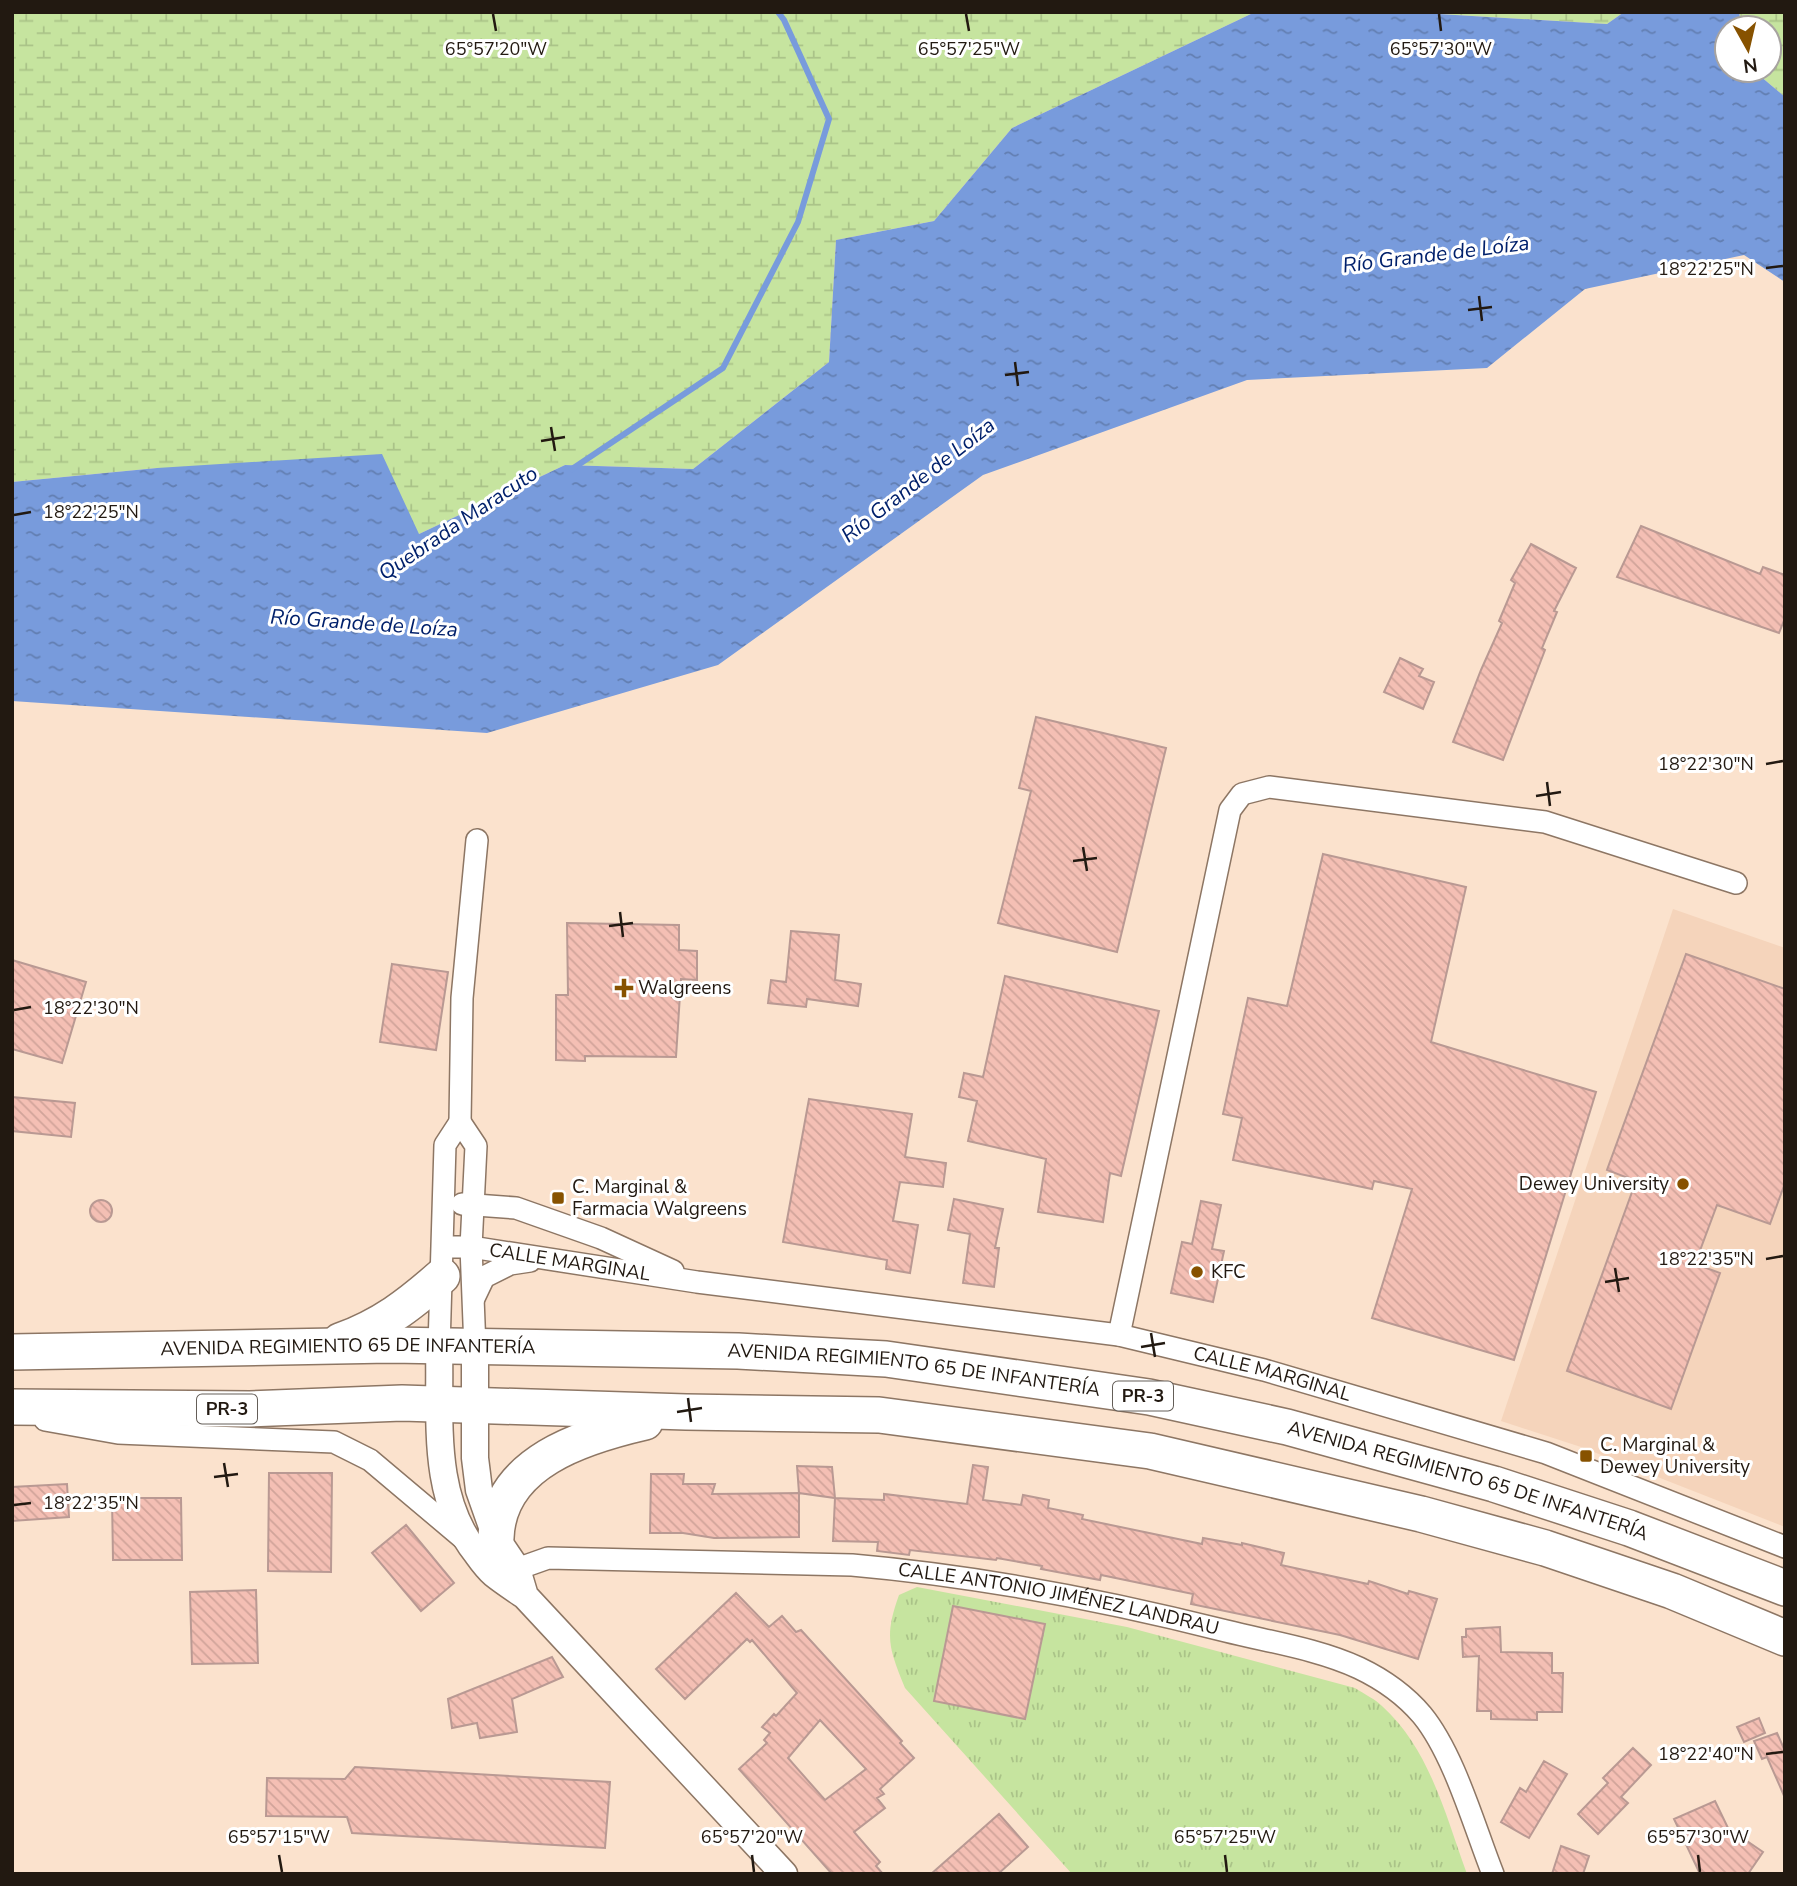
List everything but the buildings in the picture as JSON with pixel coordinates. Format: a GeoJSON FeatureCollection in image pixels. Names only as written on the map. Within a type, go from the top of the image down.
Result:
{"type":"FeatureCollection","features":[{"type":"Feature","properties":{"kind":"main road"},"geometry":{"type":"LineString","coordinates":[[326,1346],[353,1336],[409,1306],[442,1261]]}},
{"type":"Feature","properties":{"kind":"main road","name":"AVENIDA REGIMIENTO 65 DE INFANTERÍA"},"geometry":{"type":"LineString","coordinates":[[12,1352],[326,1346],[738,1351],[886,1359],[1149,1397],[1287,1427],[1494,1484],[1629,1528],[1785,1588]]}},
{"type":"Feature","properties":{"kind":"main road","name":"AVENIDA REGIMIENTO 65 DE INFANTERÍA"},"geometry":{"type":"LineString","coordinates":[[12,1406],[250,1409],[402,1403],[879,1415],[1150,1451],[1395,1508],[1545,1548],[1672,1591],[1785,1638]]}},
{"type":"Feature","properties":{"kind":"main road"},"geometry":{"type":"LineString","coordinates":[[482,1541],[496,1523],[511,1490],[534,1466],[577,1441],[625,1426],[686,1412]]}},
{"type":"Feature","properties":{"kind":"street"},"geometry":{"type":"LineString","coordinates":[[1119,1335],[1230,810],[1242,794],[1269,788],[1545,822],[1736,883]]}},
{"type":"Feature","properties":{"kind":"street"},"geometry":{"type":"LineString","coordinates":[[477,840],[462,998],[460,1122],[445,1145],[439,1347],[441,1463],[446,1493],[455,1522],[482,1541]]}},
{"type":"Feature","properties":{"kind":"street"},"geometry":{"type":"LineString","coordinates":[[460,1122],[476,1146],[471,1247],[475,1458],[482,1541]]}},
{"type":"Feature","properties":{"kind":"street","name":"CALLE MARGINAL"},"geometry":{"type":"LineString","coordinates":[[444,1203],[516,1208],[601,1238],[697,1282]]}},
{"type":"Feature","properties":{"kind":"street","name":"CALLE MARGINAL"},"geometry":{"type":"LineString","coordinates":[[442,1261],[471,1247],[697,1282],[1119,1335],[1264,1370],[1546,1453],[1785,1547]]}},
{"type":"Feature","properties":{"kind":"street"},"geometry":{"type":"LineString","coordinates":[[473,1300],[484,1277],[510,1264],[546,1258]]}},
{"type":"Feature","properties":{"kind":"street"},"geometry":{"type":"LineString","coordinates":[[12,1414],[118,1433],[334,1442],[370,1460],[482,1541],[525,1596],[784,1874]]}},
{"type":"Feature","properties":{"kind":"street","name":"CALLE ANTONIO JIMÉNEZ LANDRAU"},"geometry":{"type":"LineString","coordinates":[[510,1575],[548,1558],[852,1565],[944,1573],[1149,1612],[1327,1656],[1359,1668],[1392,1687],[1422,1715],[1445,1750],[1493,1874]]}},
{"type":"Feature","properties":{"kind":"shaded area","name":"Dewey University"},"geometry":{"type":"Polygon","coordinates":[[[1673,909],[1785,948],[1785,1527],[1581,1447],[1501,1421],[1673,909]]]}},
{"type":"Feature","properties":{"kind":"green space"},"geometry":{"type":"Polygon","coordinates":[[[12,12],[1255,12],[1012,128],[934,221],[836,240],[829,362],[693,469],[565,465],[419,534],[157,468],[12,482],[12,12]]]}},
{"type":"Feature","properties":{"kind":"green space"},"geometry":{"type":"Polygon","coordinates":[[[1406,12],[1624,12],[1607,24],[1406,12]]]}},
{"type":"Feature","properties":{"kind":"green space"},"geometry":{"type":"Polygon","coordinates":[[[1785,12],[1785,97],[1770,84],[1783,84],[1783,14],[1739,14],[1785,12]]]}},
{"type":"Feature","properties":{"kind":"green space"},"geometry":{"type":"Polygon","coordinates":[[[917,1587],[1127,1627],[1355,1688],[1382,1706],[1413,1742],[1444,1807],[1467,1874],[1072,1874],[905,1688],[892,1652],[891,1622],[899,1595],[917,1587]]]}},
{"type":"Feature","properties":{"kind":"water","name":"Río Grande de Loíza"},"geometry":{"type":"Polygon","coordinates":[[[1255,12],[1406,12],[1607,24],[1624,12],[1739,12],[1713,14],[1713,84],[1770,84],[1785,97],[1785,282],[1744,255],[1585,289],[1487,368],[1247,380],[983,475],[718,665],[487,733],[12,701],[12,482],[157,468],[382,454],[419,534],[565,465],[693,469],[829,362],[836,240],[934,221],[1012,128],[1255,12]]]}},
{"type":"Feature","properties":{"kind":"waterway","name":"Quebrada Maracuto"},"geometry":{"type":"LineString","coordinates":[[572,469],[723,368],[798,222],[829,119],[778,12]]}},
{"type":"Feature","properties":{"kind":"place","name":"Walgreens"},"geometry":{"type":"Point","coordinates":[624,988]}},
{"type":"Feature","properties":{"kind":"place","name":"Dewey University"},"geometry":{"type":"Point","coordinates":[1683,1184]}},
{"type":"Feature","properties":{"kind":"place","name":"C. Marginal & Farmacia Walgreens"},"geometry":{"type":"Point","coordinates":[558,1198]}},
{"type":"Feature","properties":{"kind":"place","name":"KFC"},"geometry":{"type":"Point","coordinates":[1197,1272]}},
{"type":"Feature","properties":{"kind":"place","name":"C. Marginal & Dewey University"},"geometry":{"type":"Point","coordinates":[1586,1456]}}]}
